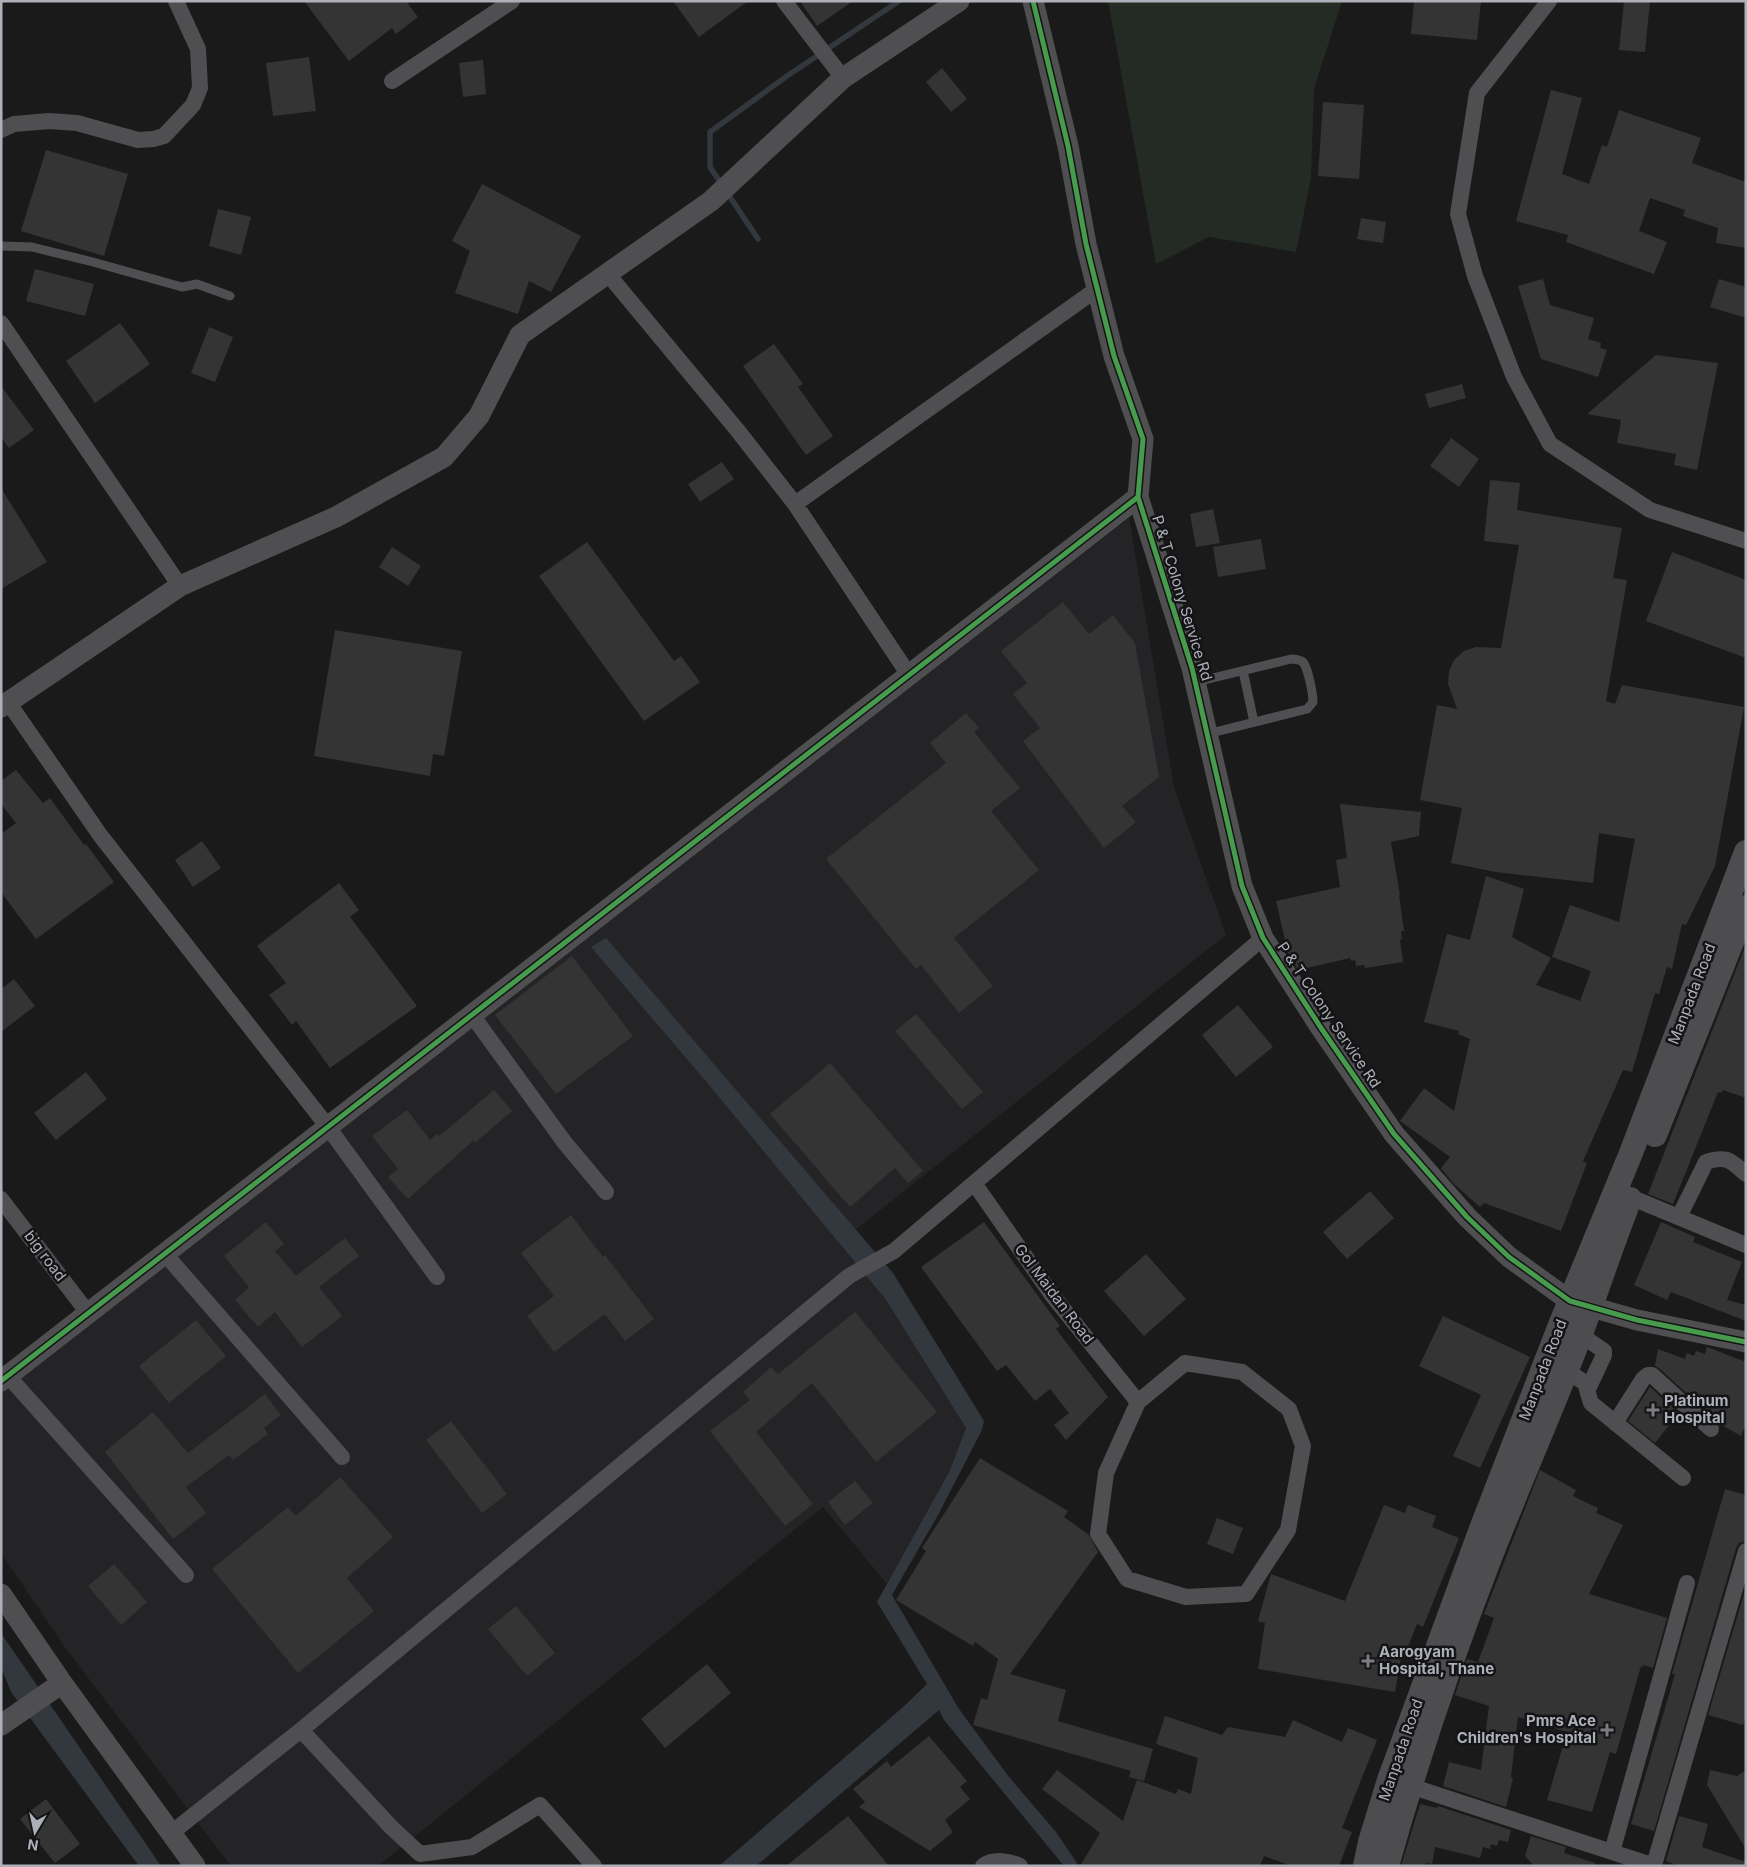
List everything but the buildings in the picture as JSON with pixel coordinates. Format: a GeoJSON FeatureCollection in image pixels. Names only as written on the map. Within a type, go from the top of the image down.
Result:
{"type":"FeatureCollection","features":[{"type":"Feature","properties":{"kind":"main road","name":"Manpada Road"},"geometry":{"type":"LineString","coordinates":[[1704,992],[1744,860]]}},
{"type":"Feature","properties":{"kind":"main road","name":"Manpada Road"},"geometry":{"type":"LineString","coordinates":[[1365,1866],[1370,1842],[1399,1783],[1445,1654],[1638,1156],[1704,992],[1746,907]]}},
{"type":"Feature","properties":{"kind":"main road","name":"Manpada Road"},"geometry":{"type":"LineString","coordinates":[[1581,1304],[1609,1252],[1630,1197],[1638,1156]]}},
{"type":"Feature","properties":{"kind":"main road","name":"Manpada Road"},"geometry":{"type":"LineString","coordinates":[[1522,1454],[1567,1371],[1571,1330]]}},
{"type":"Feature","properties":{"kind":"main road","name":"Manpada Road"},"geometry":{"type":"LineString","coordinates":[[1387,1866],[1399,1783]]}},
{"type":"Feature","properties":{"kind":"street"},"geometry":{"type":"LineString","coordinates":[[1,130],[14,124],[49,121],[77,123],[138,140],[153,140],[164,136],[193,105],[200,88],[198,50],[176,1]]}},
{"type":"Feature","properties":{"kind":"street"},"geometry":{"type":"LineString","coordinates":[[392,82],[512,1]]}},
{"type":"Feature","properties":{"kind":"street"},"geometry":{"type":"LineString","coordinates":[[784,1],[842,78]]}},
{"type":"Feature","properties":{"kind":"street"},"geometry":{"type":"LineString","coordinates":[[437,1277],[328,1127],[100,835],[5,705],[180,586],[336,517],[444,457],[478,416],[520,335],[724,189],[842,78],[959,1]]}},
{"type":"Feature","properties":{"kind":"street"},"geometry":{"type":"LineString","coordinates":[[186,1575],[5,1379],[1138,497],[1143,439],[1114,356],[1097,289],[1086,244],[1068,146],[1033,1]]}},
{"type":"Feature","properties":{"kind":"street"},"geometry":{"type":"LineString","coordinates":[[1549,1],[1477,93],[1458,214],[1475,276],[1514,377],[1550,444],[1650,510],[1746,541]]}},
{"type":"Feature","properties":{"kind":"street"},"geometry":{"type":"LineString","coordinates":[[607,274],[738,431],[795,504],[909,674]]}},
{"type":"Feature","properties":{"kind":"street"},"geometry":{"type":"LineString","coordinates":[[795,504],[1097,289]]}},
{"type":"Feature","properties":{"kind":"street"},"geometry":{"type":"LineString","coordinates":[[1,323],[180,586]]}},
{"type":"Feature","properties":{"kind":"street","name":"P & T Colony Service Rd"},"geometry":{"type":"LineString","coordinates":[[1138,497],[1196,682],[1242,886],[1263,938],[1321,1028],[1394,1134],[1467,1217],[1508,1257],[1581,1304],[1637,1320],[1746,1342]]}},
{"type":"Feature","properties":{"kind":"street"},"geometry":{"type":"LineString","coordinates":[[170,1834],[301,1730],[849,1276],[894,1251],[1263,938]]}},
{"type":"Feature","properties":{"kind":"street"},"geometry":{"type":"LineString","coordinates":[[472,1015],[564,1143],[606,1192]]}},
{"type":"Feature","properties":{"kind":"street"},"geometry":{"type":"LineString","coordinates":[[1679,1217],[1706,1162],[1718,1158],[1729,1160],[1746,1174]]}},
{"type":"Feature","properties":{"kind":"street","name":"Gol Maidan Road"},"geometry":{"type":"LineString","coordinates":[[974,1183],[1052,1295],[1138,1402]]}},
{"type":"Feature","properties":{"kind":"street"},"geometry":{"type":"LineString","coordinates":[[1630,1197],[1746,1244]]}},
{"type":"Feature","properties":{"kind":"street","name":"big road"},"geometry":{"type":"LineString","coordinates":[[1,1199],[88,1313]]}},
{"type":"Feature","properties":{"kind":"street"},"geometry":{"type":"LineString","coordinates":[[165,1254],[342,1457]]}},
{"type":"Feature","properties":{"kind":"street"},"geometry":{"type":"LineString","coordinates":[[1571,1330],[1604,1351],[1604,1355],[1588,1389]]}},
{"type":"Feature","properties":{"kind":"street"},"geometry":{"type":"LineString","coordinates":[[1185,1363],[1242,1372],[1289,1409],[1303,1446],[1288,1530],[1246,1594],[1186,1598],[1127,1579],[1098,1534],[1106,1473],[1138,1402],[1185,1363]]}},
{"type":"Feature","properties":{"kind":"street"},"geometry":{"type":"LineString","coordinates":[[1567,1371],[1585,1383],[1591,1402],[1683,1478]]}},
{"type":"Feature","properties":{"kind":"street"},"geometry":{"type":"LineString","coordinates":[[1615,1423],[1643,1379],[1648,1375],[1652,1375],[1711,1429]]}},
{"type":"Feature","properties":{"kind":"street"},"geometry":{"type":"LineString","coordinates":[[1399,1783],[1654,1866],[1746,1551]]}},
{"type":"Feature","properties":{"kind":"street"},"geometry":{"type":"LineString","coordinates":[[1612,1852],[1687,1583]]}},
{"type":"Feature","properties":{"kind":"street"},"geometry":{"type":"LineString","coordinates":[[1,1594],[55,1687],[194,1866]]}},
{"type":"Feature","properties":{"kind":"street"},"geometry":{"type":"LineString","coordinates":[[1,1726],[55,1687]]}},
{"type":"Feature","properties":{"kind":"street"},"geometry":{"type":"LineString","coordinates":[[301,1730],[420,1854],[472,1847],[540,1805],[594,1866]]}},
{"type":"Feature","properties":{"kind":"street"},"geometry":{"type":"LineString","coordinates":[[983,1866],[987,1863],[1010,1861],[1020,1866]]}},
{"type":"Feature","properties":{"kind":"lane"},"geometry":{"type":"LineString","coordinates":[[1,246],[32,247],[93,262],[182,288],[197,284],[230,296]]}},
{"type":"Feature","properties":{"kind":"lane"},"geometry":{"type":"LineString","coordinates":[[1196,682],[1291,659],[1299,659],[1304,663],[1313,694],[1313,702],[1307,709],[1207,734]]}},
{"type":"Feature","properties":{"kind":"lane"},"geometry":{"type":"LineString","coordinates":[[1243,671],[1254,722]]}},
{"type":"Feature","properties":{"kind":"shaded area"},"geometry":{"type":"Polygon","coordinates":[[[1108,1],[1342,1],[1314,89],[1311,178],[1296,252],[1209,237],[1156,264],[1108,1]]]}},
{"type":"Feature","properties":{"kind":"shaded area"},"geometry":{"type":"Polygon","coordinates":[[[1129,518],[1174,787],[1226,935],[839,1243],[886,1300],[966,1428],[949,1472],[887,1584],[823,1507],[378,1866],[231,1866],[64,1646],[1,1553],[1,1385],[1129,518]]]}},
{"type":"Feature","properties":{"kind":"shaded area"},"geometry":{"type":"Polygon","coordinates":[[[606,938],[893,1273],[984,1421],[982,1430],[938,1515],[892,1595],[959,1709],[1009,1777],[1056,1832],[1079,1866],[1064,1866],[944,1720],[939,1710],[756,1866],[719,1866],[902,1708],[927,1684],[877,1602],[949,1472],[966,1428],[886,1300],[710,1086],[591,947],[606,938]]]}},
{"type":"Feature","properties":{"kind":"shaded area"},"geometry":{"type":"Polygon","coordinates":[[[1,1633],[161,1866],[139,1866],[11,1692],[1,1667],[1,1633]]]}},
{"type":"Feature","properties":{"kind":"waterway"},"geometry":{"type":"LineString","coordinates":[[758,239],[710,167],[710,132],[787,76],[899,1]]}},
{"type":"Feature","properties":{"kind":"cycle path"},"geometry":{"type":"LineString","coordinates":[[1033,1],[1068,146],[1086,244],[1114,356],[1143,439],[1138,497],[1192,668],[1242,886],[1263,938],[1321,1028],[1394,1134],[1467,1217],[1509,1257],[1570,1301],[1637,1320],[1746,1342]]}},
{"type":"Feature","properties":{"kind":"cycle path"},"geometry":{"type":"LineString","coordinates":[[1,1381],[1138,497]]}},
{"type":"Feature","properties":{"kind":"place","name":"Platinum Hospital"},"geometry":{"type":"Point","coordinates":[1653,1410]}},
{"type":"Feature","properties":{"kind":"place","name":"Aarogyam Hospital, Thane"},"geometry":{"type":"Point","coordinates":[1368,1661]}},
{"type":"Feature","properties":{"kind":"place","name":"Pmrs Ace Children's Hospital"},"geometry":{"type":"Point","coordinates":[1607,1730]}}]}
